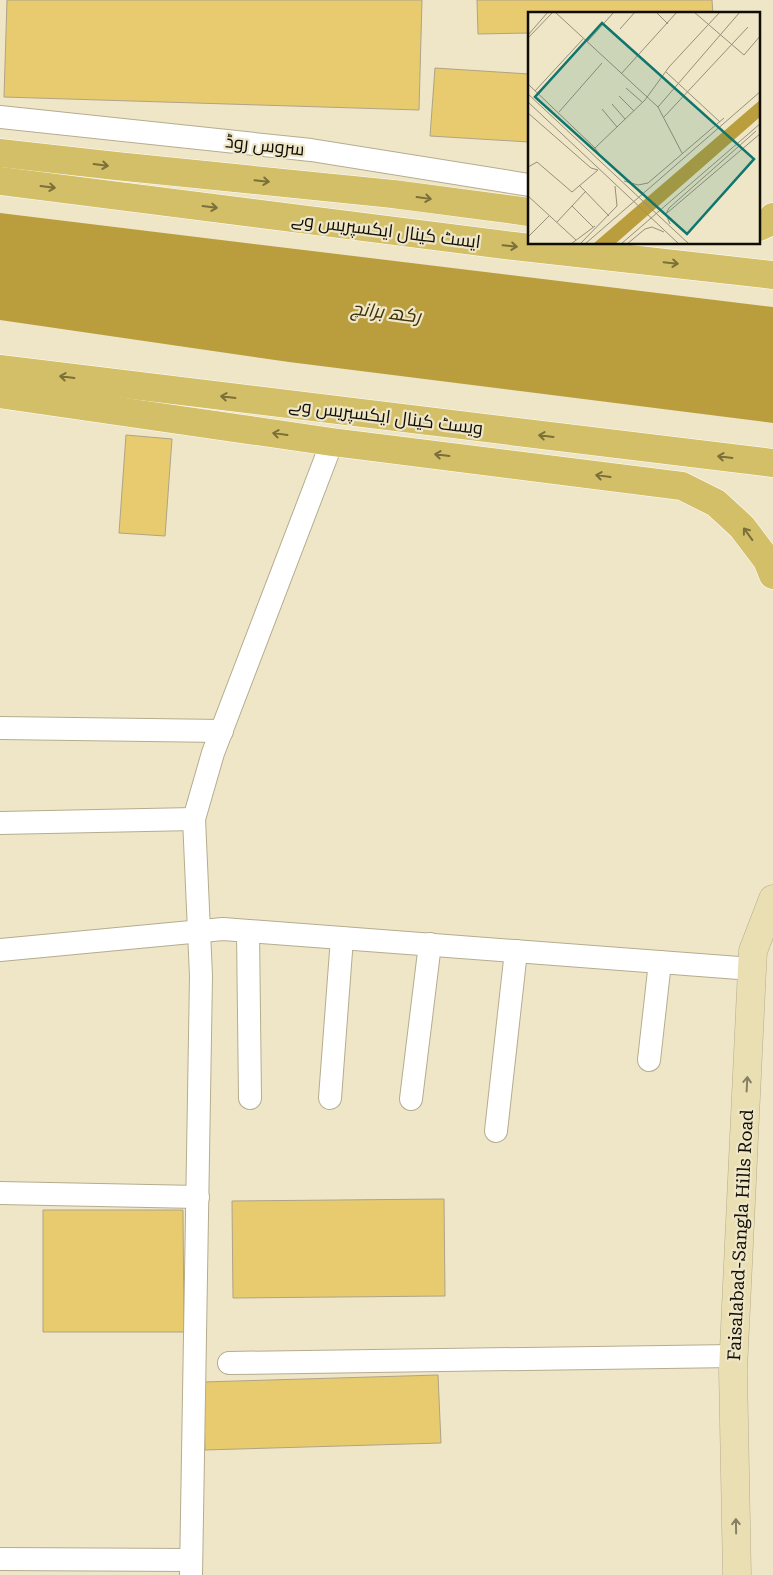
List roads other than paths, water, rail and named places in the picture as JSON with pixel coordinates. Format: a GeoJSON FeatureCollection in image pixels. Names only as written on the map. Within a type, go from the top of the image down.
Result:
{"type":"FeatureCollection","features":[{"type":"Feature","properties":{"kind":"main road"},"geometry":{"type":"LineString","coordinates":[[0,153],[393,194],[528,212]]}},
{"type":"Feature","properties":{"kind":"main road","name":"ایسٹ کینال ایکسپریس وے"},"geometry":{"type":"LineString","coordinates":[[0,181],[505,245],[773,274]]}},
{"type":"Feature","properties":{"kind":"main road","name":"ویسٹ کینال ایکسپریس وے"},"geometry":{"type":"LineString","coordinates":[[0,369],[773,463]]}},
{"type":"Feature","properties":{"kind":"main road"},"geometry":{"type":"LineString","coordinates":[[0,394],[332,442],[682,486],[716,503],[742,527],[767,560],[773,576]]}},
{"type":"Feature","properties":{"kind":"main road","name":"Faisalabad-Sangla Hills Road"},"geometry":{"type":"LineString","coordinates":[[737,1575],[734,1356],[752,969],[754,951],[773,899]]}},
{"type":"Feature","properties":{"kind":"street","name":"سروس روڈ"},"geometry":{"type":"LineString","coordinates":[[0,117],[311,150],[528,185]]}},
{"type":"Feature","properties":{"kind":"street"},"geometry":{"type":"LineString","coordinates":[[0,1559],[191,1568],[201,976],[194,819],[213,753],[332,442]]}},
{"type":"Feature","properties":{"kind":"street"},"geometry":{"type":"LineString","coordinates":[[0,728],[222,731]]}},
{"type":"Feature","properties":{"kind":"street"},"geometry":{"type":"LineString","coordinates":[[0,823],[194,819]]}},
{"type":"Feature","properties":{"kind":"street"},"geometry":{"type":"LineString","coordinates":[[0,950],[223,929],[752,969]]}},
{"type":"Feature","properties":{"kind":"street"},"geometry":{"type":"LineString","coordinates":[[248,931],[250,1098]]}},
{"type":"Feature","properties":{"kind":"street"},"geometry":{"type":"LineString","coordinates":[[330,1098],[342,938]]}},
{"type":"Feature","properties":{"kind":"street"},"geometry":{"type":"LineString","coordinates":[[411,1099],[430,944]]}},
{"type":"Feature","properties":{"kind":"street"},"geometry":{"type":"LineString","coordinates":[[496,1131],[516,951]]}},
{"type":"Feature","properties":{"kind":"street"},"geometry":{"type":"LineString","coordinates":[[650,1060],[660,962]]}},
{"type":"Feature","properties":{"kind":"street"},"geometry":{"type":"LineString","coordinates":[[0,1193],[198,1197]]}},
{"type":"Feature","properties":{"kind":"street"},"geometry":{"type":"LineString","coordinates":[[229,1363],[734,1356]]}},
{"type":"Feature","properties":{"kind":"water","name":"رکھ برانچ"},"geometry":{"type":"Polygon","coordinates":[[[0,213],[773,307],[773,423],[289,362],[0,320],[0,213]]]}}]}
